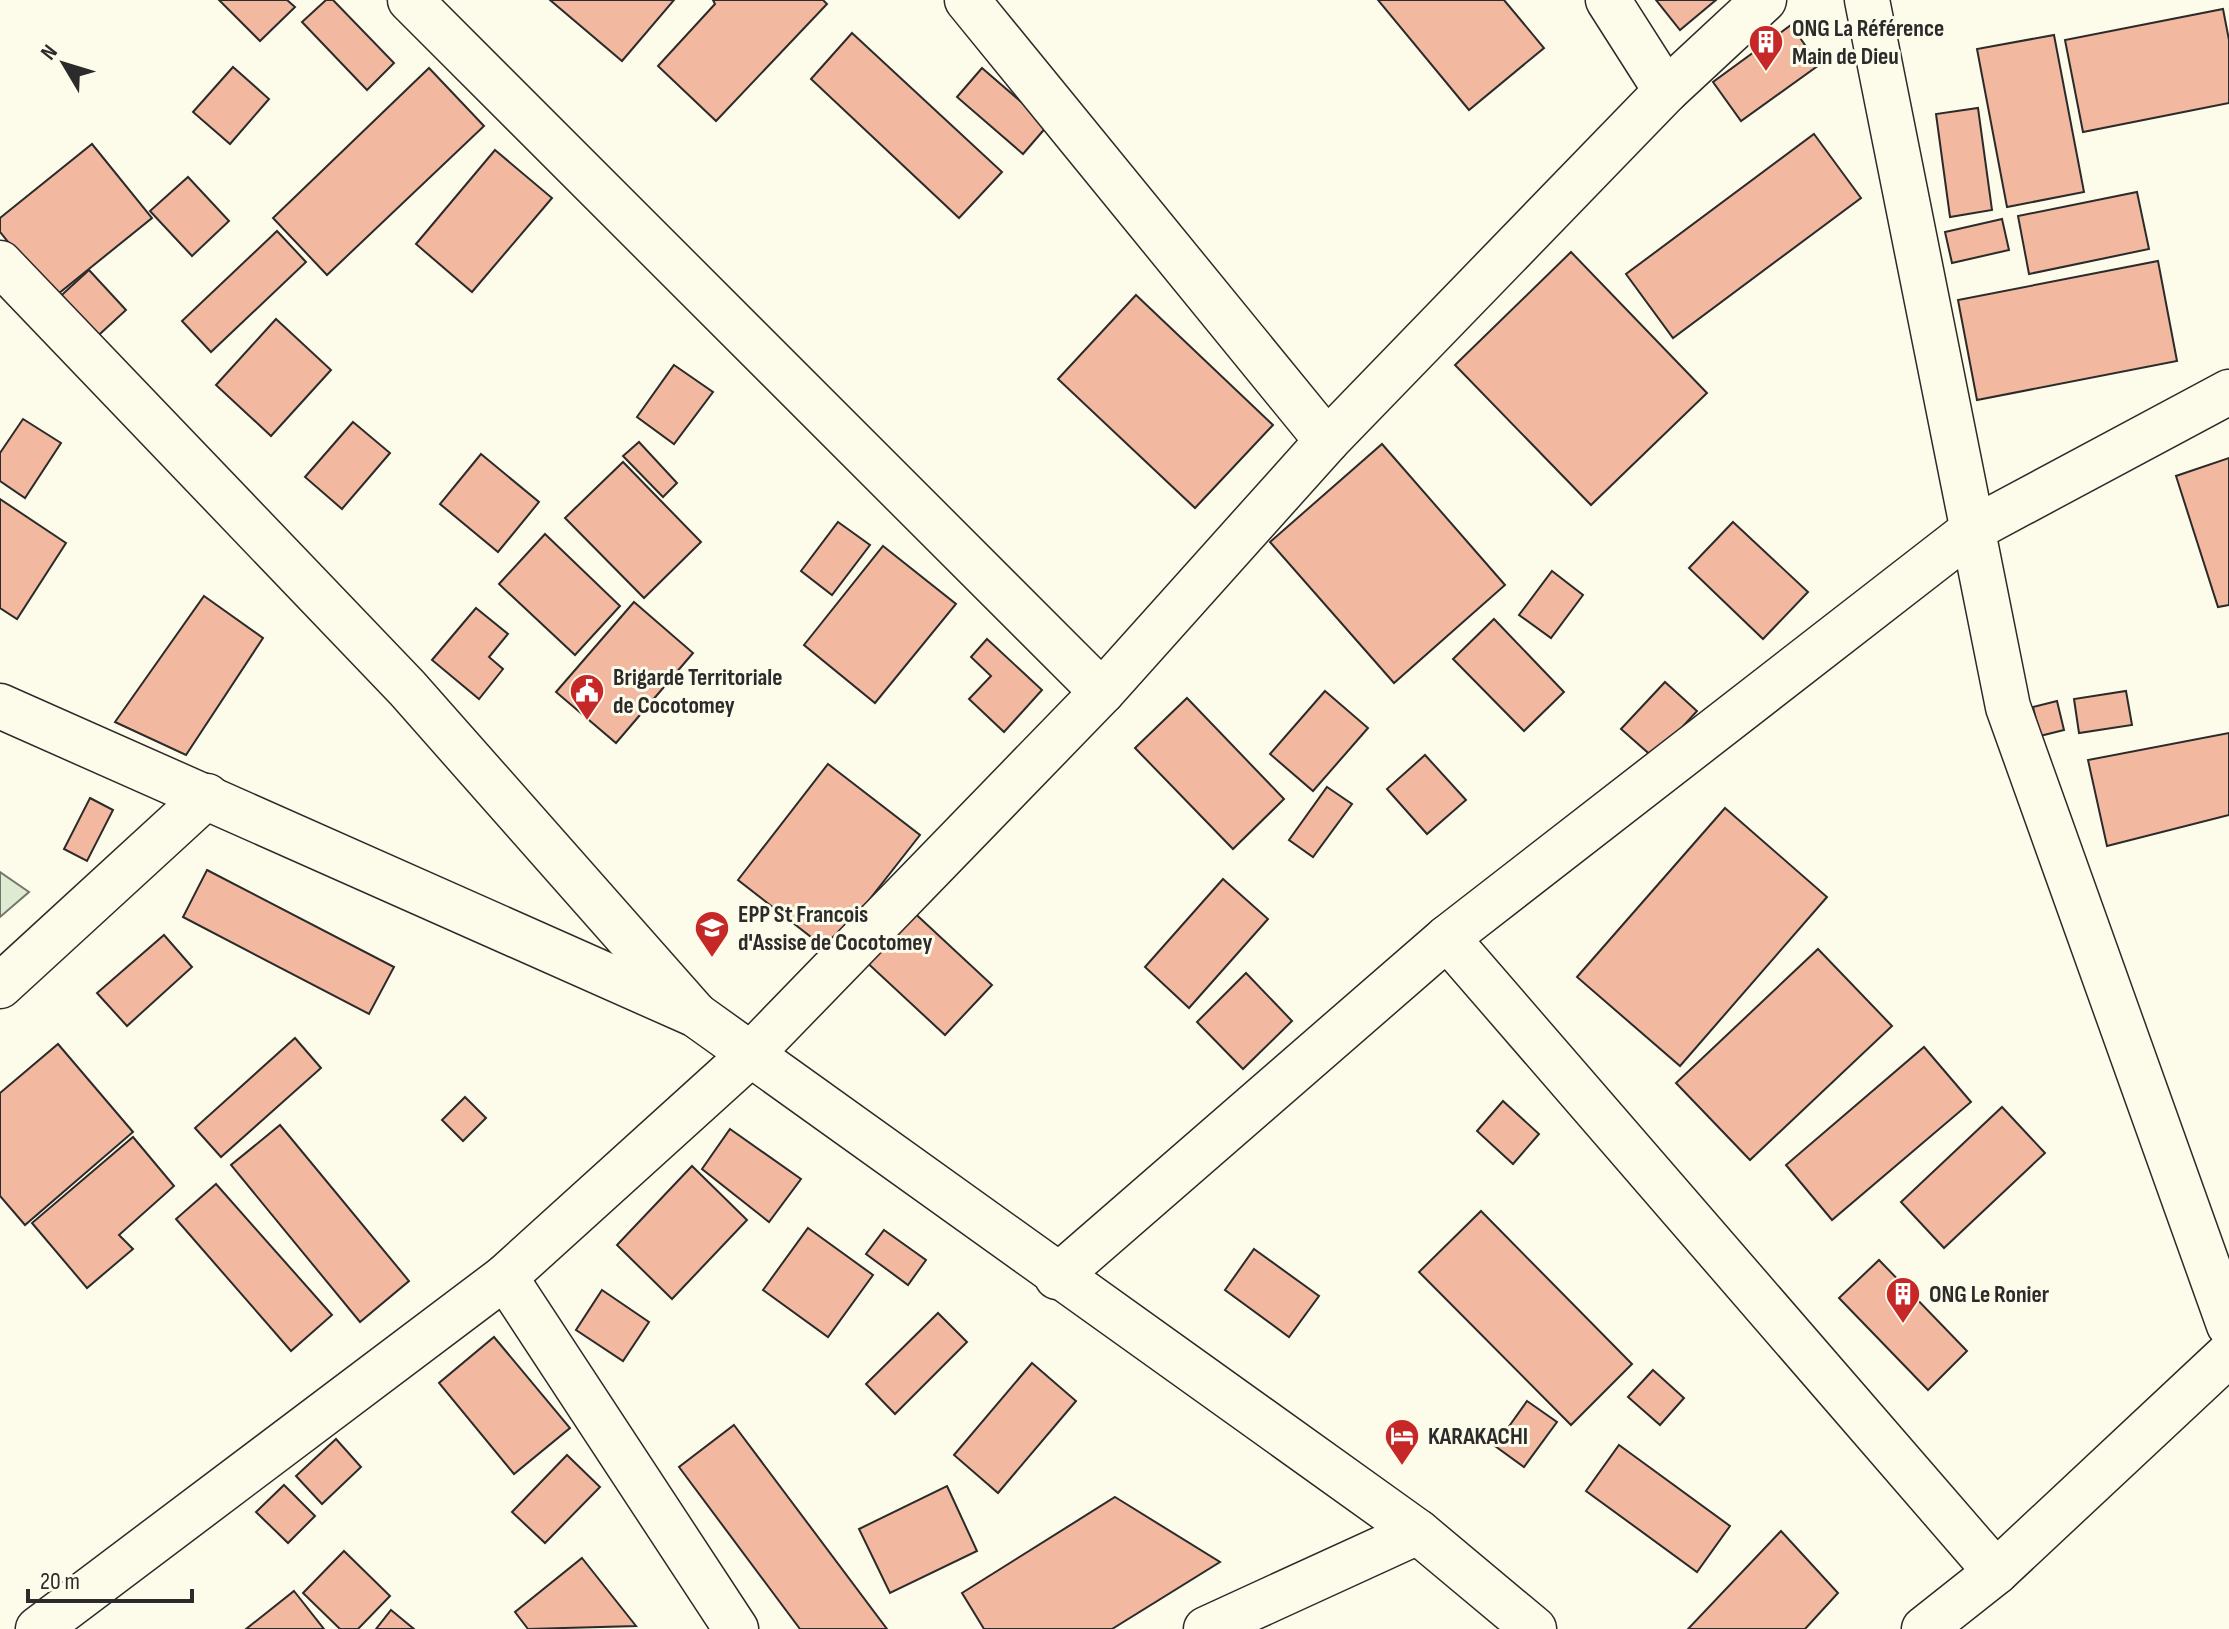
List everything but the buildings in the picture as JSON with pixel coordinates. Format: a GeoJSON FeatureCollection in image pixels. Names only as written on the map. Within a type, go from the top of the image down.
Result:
{"type":"FeatureCollection","features":[{"type":"Feature","properties":{"kind":"street"},"geometry":{"type":"LineString","coordinates":[[410,0],[1102,692]]}},
{"type":"Feature","properties":{"kind":"street"},"geometry":{"type":"LineString","coordinates":[[967,0],[1327,441]]}},
{"type":"Feature","properties":{"kind":"street"},"geometry":{"type":"LineString","coordinates":[[1608,0],[1666,91]]}},
{"type":"Feature","properties":{"kind":"street"},"geometry":{"type":"LineString","coordinates":[[38,1629],[505,1277],[750,1055],[1102,692],[1327,441],[1666,91],[1764,0]]}},
{"type":"Feature","properties":{"kind":"street"},"geometry":{"type":"LineString","coordinates":[[1867,0],[1975,528],[2008,707],[2229,1325]]}},
{"type":"Feature","properties":{"kind":"street"},"geometry":{"type":"LineString","coordinates":[[0,263],[407,688],[696,1015],[1057,1277],[1418,1532],[1534,1629]]}},
{"type":"Feature","properties":{"kind":"street"},"geometry":{"type":"LineString","coordinates":[[1057,1277],[1447,938],[1975,528],[2229,392]]}},
{"type":"Feature","properties":{"kind":"street"},"geometry":{"type":"LineString","coordinates":[[0,706],[696,1015]]}},
{"type":"Feature","properties":{"kind":"street"},"geometry":{"type":"LineString","coordinates":[[0,986],[207,796]]}},
{"type":"Feature","properties":{"kind":"street"},"geometry":{"type":"LineString","coordinates":[[1447,938],[1996,1572]]}},
{"type":"Feature","properties":{"kind":"street"},"geometry":{"type":"LineString","coordinates":[[505,1277],[736,1629]]}},
{"type":"Feature","properties":{"kind":"street"},"geometry":{"type":"LineString","coordinates":[[1924,1629],[1996,1572],[2229,1354]]}},
{"type":"Feature","properties":{"kind":"street"},"geometry":{"type":"LineString","coordinates":[[1206,1629],[1418,1532]]}},
{"type":"Feature","properties":{"kind":"green space"},"geometry":{"type":"Polygon","coordinates":[[[0,872],[29,892],[0,917],[0,872]]]}},
{"type":"Feature","properties":{"kind":"place","name":"ONG La Référence Main de Dieu"},"geometry":{"type":"Point","coordinates":[1766,73]}},
{"type":"Feature","properties":{"kind":"place","name":"Brigarde Territoriale de Cocotomey"},"geometry":{"type":"Point","coordinates":[587,722]}},
{"type":"Feature","properties":{"kind":"place","name":"EPP St Francois d'Assise de Cocotomey"},"geometry":{"type":"Point","coordinates":[712,959]}},
{"type":"Feature","properties":{"kind":"place","name":"ONG Le Ronier"},"geometry":{"type":"Point","coordinates":[1903,1325]}},
{"type":"Feature","properties":{"kind":"place","name":"KARAKACHI"},"geometry":{"type":"Point","coordinates":[1402,1467]}}]}
